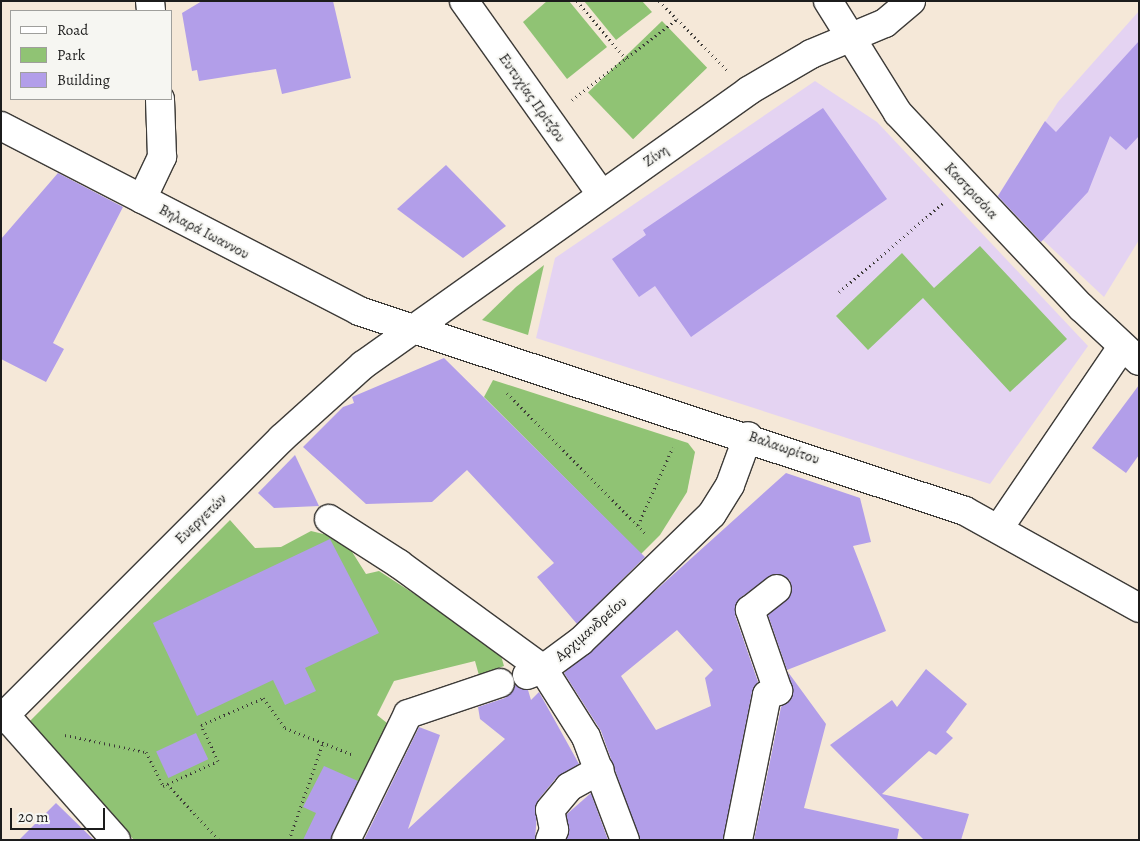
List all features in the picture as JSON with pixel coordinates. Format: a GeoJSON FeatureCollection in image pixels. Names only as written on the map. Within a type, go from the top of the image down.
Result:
{"type":"FeatureCollection","features":[{"type":"Feature","properties":{"kind":"street","name":"Ευτυχίας Πρίτζου"},"geometry":{"type":"LineString","coordinates":[[464,1],[601,194]]}},
{"type":"Feature","properties":{"kind":"street","name":"Καστρισόια"},"geometry":{"type":"LineString","coordinates":[[828,1],[898,113],[1130,354]]}},
{"type":"Feature","properties":{"kind":"street","name":"Ζίνη"},"geometry":{"type":"LineString","coordinates":[[411,330],[748,92],[811,54],[885,23],[911,1]]}},
{"type":"Feature","properties":{"kind":"street"},"geometry":{"type":"LineString","coordinates":[[142,199],[162,157],[160,100]]}},
{"type":"Feature","properties":{"kind":"street","name":"Βηλαρά Ιωαννου"},"geometry":{"type":"LineString","coordinates":[[1,126],[318,292],[411,330]]}},
{"type":"Feature","properties":{"kind":"street","name":"Βαλαωρίτου"},"geometry":{"type":"LineString","coordinates":[[411,330],[748,436],[965,511],[999,528],[1139,608]]}},
{"type":"Feature","properties":{"kind":"street","name":"Ευεργετών"},"geometry":{"type":"LineString","coordinates":[[3,717],[316,405],[411,330]]}},
{"type":"Feature","properties":{"kind":"street"},"geometry":{"type":"LineString","coordinates":[[999,528],[1130,354]]}},
{"type":"Feature","properties":{"kind":"street","name":"Αρχιμανδρείου"},"geometry":{"type":"LineString","coordinates":[[625,840],[586,737],[522,676],[581,641],[670,558],[721,501],[748,436]]}},
{"type":"Feature","properties":{"kind":"street"},"geometry":{"type":"LineString","coordinates":[[329,519],[399,564],[522,676],[408,714],[346,840]]}},
{"type":"Feature","properties":{"kind":"street"},"geometry":{"type":"LineString","coordinates":[[738,840],[767,695],[778,691],[750,610],[777,590]]}},
{"type":"Feature","properties":{"kind":"street"},"geometry":{"type":"LineString","coordinates":[[3,717],[116,840]]}},
{"type":"Feature","properties":{"kind":"street"},"geometry":{"type":"LineString","coordinates":[[550,840],[554,830],[550,810],[569,787],[600,770]]}},
{"type":"Feature","properties":{"kind":"path"},"geometry":{"type":"LineString","coordinates":[[577,1],[626,59]]}},
{"type":"Feature","properties":{"kind":"path"},"geometry":{"type":"LineString","coordinates":[[659,1],[748,92]]}},
{"type":"Feature","properties":{"kind":"path"},"geometry":{"type":"LineString","coordinates":[[548,119],[677,19]]}},
{"type":"Feature","properties":{"kind":"path"},"geometry":{"type":"LineString","coordinates":[[839,292],[964,183]]}},
{"type":"Feature","properties":{"kind":"path"},"geometry":{"type":"LineString","coordinates":[[500,386],[670,558]]}},
{"type":"Feature","properties":{"kind":"path"},"geometry":{"type":"LineString","coordinates":[[638,524],[686,416]]}},
{"type":"Feature","properties":{"kind":"path"},"geometry":{"type":"LineString","coordinates":[[62,735],[146,752],[163,786],[218,761],[201,725],[263,698],[285,728],[360,757]]}},
{"type":"Feature","properties":{"kind":"path"},"geometry":{"type":"LineString","coordinates":[[288,840],[323,743]]}},
{"type":"Feature","properties":{"kind":"path"},"geometry":{"type":"LineString","coordinates":[[167,784],[219,840]]}},
{"type":"Feature","properties":{"kind":"shaded area"},"geometry":{"type":"Polygon","coordinates":[[[1139,11],[1139,240],[1104,297],[997,197],[1058,102],[1139,11]]]}},
{"type":"Feature","properties":{"kind":"shaded area"},"geometry":{"type":"Polygon","coordinates":[[[815,81],[877,122],[1088,346],[990,484],[536,338],[555,258],[815,81]]]}},
{"type":"Feature","properties":{"kind":"green space"},"geometry":{"type":"Polygon","coordinates":[[[547,1],[569,1],[607,47],[567,79],[523,22],[547,1]]]}},
{"type":"Feature","properties":{"kind":"green space"},"geometry":{"type":"Polygon","coordinates":[[[584,1],[642,1],[652,12],[616,40],[584,1]]]}},
{"type":"Feature","properties":{"kind":"green space"},"geometry":{"type":"Polygon","coordinates":[[[662,21],[707,68],[633,139],[588,93],[662,21]]]}},
{"type":"Feature","properties":{"kind":"green space"},"geometry":{"type":"Polygon","coordinates":[[[980,246],[1067,339],[1010,392],[923,298],[868,350],[836,316],[902,253],[934,288],[980,246]]]}},
{"type":"Feature","properties":{"kind":"green space"},"geometry":{"type":"Polygon","coordinates":[[[544,265],[528,335],[482,320],[516,287],[544,265]]]}},
{"type":"Feature","properties":{"kind":"green space"},"geometry":{"type":"Polygon","coordinates":[[[493,380],[688,443],[695,452],[687,492],[660,535],[641,554],[484,397],[493,380]]]}},
{"type":"Feature","properties":{"kind":"green space"},"geometry":{"type":"Polygon","coordinates":[[[230,520],[255,548],[281,547],[311,531],[344,539],[366,574],[379,571],[499,649],[504,666],[496,669],[497,674],[480,679],[475,661],[394,681],[377,715],[387,723],[333,840],[134,840],[28,723],[230,520]]]}},
{"type":"Feature","properties":{"kind":"building"},"geometry":{"type":"Polygon","coordinates":[[[202,1],[333,1],[351,78],[282,94],[276,69],[199,81],[197,70],[192,71],[182,13],[202,1]]]}},
{"type":"Feature","properties":{"kind":"building"},"geometry":{"type":"Polygon","coordinates":[[[1139,41],[1139,136],[1126,150],[1110,136],[1088,192],[1041,242],[998,196],[1045,121],[1056,132],[1139,41]]]}},
{"type":"Feature","properties":{"kind":"building"},"geometry":{"type":"Polygon","coordinates":[[[823,108],[887,199],[691,337],[655,286],[639,297],[612,259],[646,235],[643,230],[823,108]]]}},
{"type":"Feature","properties":{"kind":"building"},"geometry":{"type":"Polygon","coordinates":[[[446,165],[506,226],[463,258],[397,209],[446,165]]]}},
{"type":"Feature","properties":{"kind":"building"},"geometry":{"type":"Polygon","coordinates":[[[58,173],[123,207],[53,343],[64,349],[46,382],[1,359],[1,239],[58,173]]]}},
{"type":"Feature","properties":{"kind":"building"},"geometry":{"type":"Polygon","coordinates":[[[444,358],[645,557],[577,624],[537,577],[554,563],[467,470],[432,502],[366,504],[303,447],[343,407],[354,403],[352,397],[444,358]]]}},
{"type":"Feature","properties":{"kind":"building"},"geometry":{"type":"Polygon","coordinates":[[[1139,385],[1139,455],[1126,473],[1092,448],[1139,385]]]}},
{"type":"Feature","properties":{"kind":"building"},"geometry":{"type":"Polygon","coordinates":[[[295,455],[319,506],[274,508],[258,493],[295,455]]]}},
{"type":"Feature","properties":{"kind":"building"},"geometry":{"type":"Polygon","coordinates":[[[786,473],[860,498],[871,542],[853,546],[886,631],[787,670],[768,615],[791,595],[790,580],[774,574],[740,598],[735,615],[758,682],[752,692],[723,840],[640,840],[601,731],[564,673],[786,473]],[[677,630],[621,676],[656,730],[711,706],[705,678],[713,670],[677,630]]]}},
{"type":"Feature","properties":{"kind":"building"},"geometry":{"type":"Polygon","coordinates":[[[330,539],[379,633],[305,668],[316,691],[285,705],[273,680],[197,716],[153,623],[330,539]]]}},
{"type":"Feature","properties":{"kind":"building"},"geometry":{"type":"Polygon","coordinates":[[[926,669],[967,704],[946,732],[953,738],[936,755],[929,751],[882,794],[969,814],[961,840],[924,840],[830,745],[892,700],[897,707],[926,669]]]}},
{"type":"Feature","properties":{"kind":"building"},"geometry":{"type":"Polygon","coordinates":[[[788,672],[826,724],[804,808],[899,829],[897,840],[754,840],[781,707],[793,694],[788,672]]]}},
{"type":"Feature","properties":{"kind":"building"},"geometry":{"type":"Polygon","coordinates":[[[515,685],[528,690],[531,700],[539,692],[579,764],[557,777],[538,800],[535,840],[364,840],[419,727],[440,735],[408,829],[505,739],[480,719],[478,707],[505,698],[515,685]]]}},
{"type":"Feature","properties":{"kind":"building"},"geometry":{"type":"Polygon","coordinates":[[[196,733],[208,759],[168,778],[156,752],[196,733]]]}},
{"type":"Feature","properties":{"kind":"building"},"geometry":{"type":"Polygon","coordinates":[[[324,766],[358,781],[331,840],[303,840],[316,813],[303,807],[324,766]]]}},
{"type":"Feature","properties":{"kind":"building"},"geometry":{"type":"Polygon","coordinates":[[[591,793],[608,840],[567,840],[567,814],[591,793]]]}},
{"type":"Feature","properties":{"kind":"building"},"geometry":{"type":"Polygon","coordinates":[[[56,803],[94,840],[19,840],[56,803]]]}}]}
